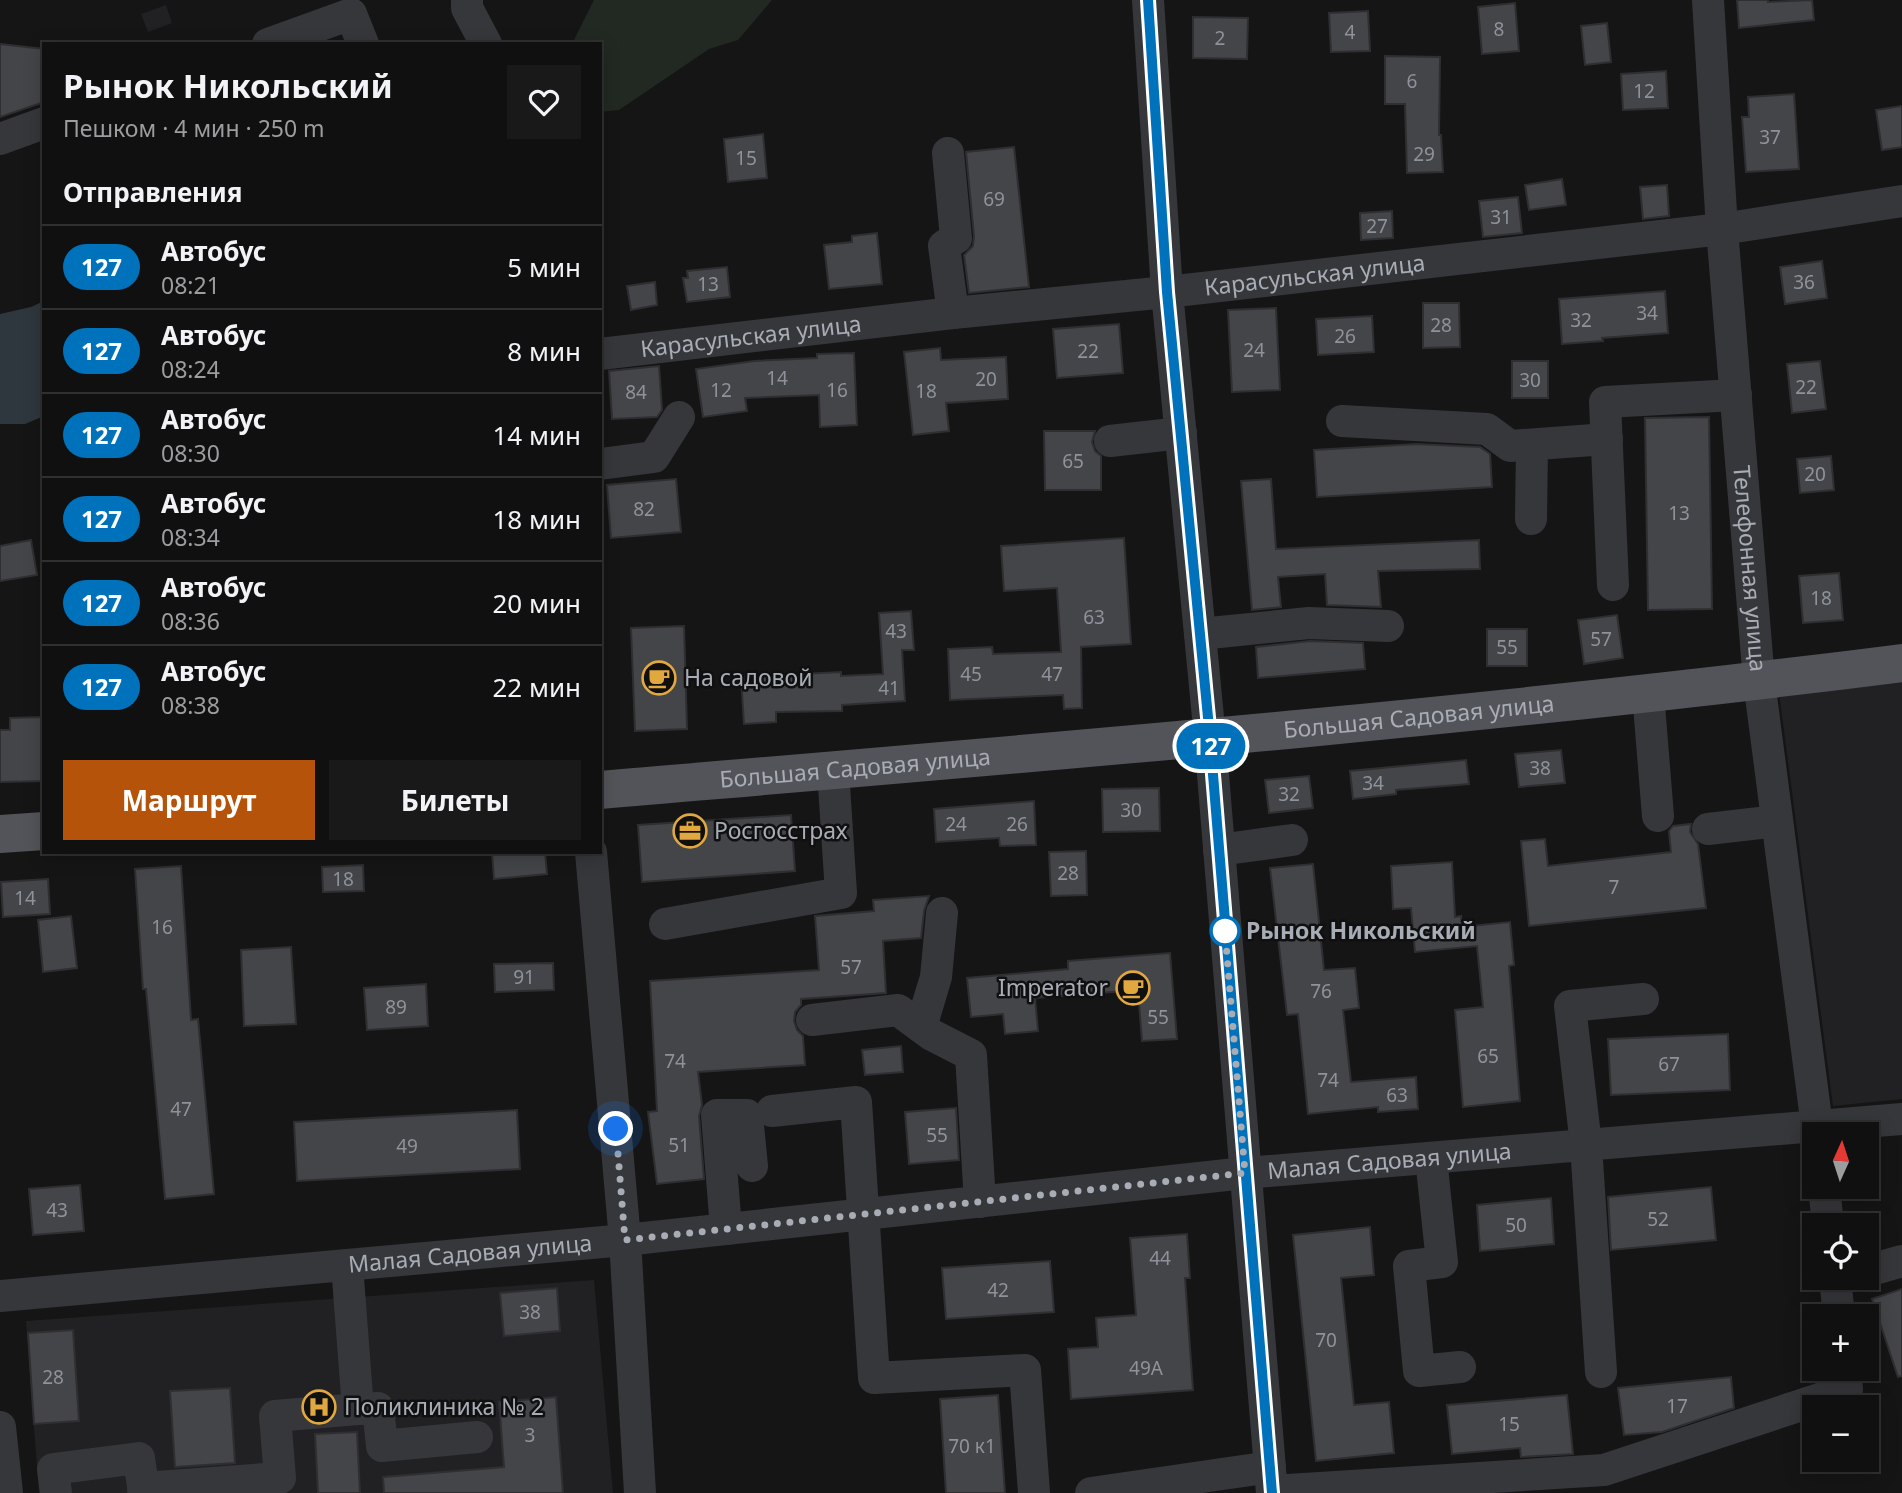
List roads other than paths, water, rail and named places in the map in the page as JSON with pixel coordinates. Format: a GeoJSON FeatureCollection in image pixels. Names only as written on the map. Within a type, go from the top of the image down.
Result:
{"type":"FeatureCollection","features":[{"type":"Feature","properties":{"kind":"main road","name":"Большая Садовая улица"},"geometry":{"type":"LineString","coordinates":[[602,790],[1210,738],[1759,681],[1902,663]]}},
{"type":"Feature","properties":{"kind":"main road"},"geometry":{"type":"LineString","coordinates":[[0,834],[42,831]]}},
{"type":"Feature","properties":{"kind":"street"},"geometry":{"type":"LineString","coordinates":[[1148,0],[1167,292],[1210,738],[1271,1484]]}},
{"type":"Feature","properties":{"kind":"street","name":"Телефонная улица"},"geometry":{"type":"LineString","coordinates":[[1708,0],[1723,229],[1759,681],[1816,1122]]}},
{"type":"Feature","properties":{"kind":"street"},"geometry":{"type":"LineString","coordinates":[[466,5],[485,42]]}},
{"type":"Feature","properties":{"kind":"street"},"geometry":{"type":"LineString","coordinates":[[274,42],[351,14],[362,42]]}},
{"type":"Feature","properties":{"kind":"street"},"geometry":{"type":"LineString","coordinates":[[0,139],[42,124]]}},
{"type":"Feature","properties":{"kind":"street"},"geometry":{"type":"LineString","coordinates":[[948,153],[956,238],[944,246],[953,313]]}},
{"type":"Feature","properties":{"kind":"street","name":"Карасульская улица"},"geometry":{"type":"LineString","coordinates":[[602,354],[1723,229],[1902,201]]}},
{"type":"Feature","properties":{"kind":"street"},"geometry":{"type":"LineString","coordinates":[[1613,585],[1605,402],[1736,395]]}},
{"type":"Feature","properties":{"kind":"street"},"geometry":{"type":"LineString","coordinates":[[602,464],[654,457],[679,417]]}},
{"type":"Feature","properties":{"kind":"street"},"geometry":{"type":"LineString","coordinates":[[1342,421],[1487,429],[1510,446],[1606,439]]}},
{"type":"Feature","properties":{"kind":"street"},"geometry":{"type":"LineString","coordinates":[[1110,441],[1181,433]]}},
{"type":"Feature","properties":{"kind":"street"},"geometry":{"type":"LineString","coordinates":[[1531,519],[1532,445]]}},
{"type":"Feature","properties":{"kind":"street"},"geometry":{"type":"LineString","coordinates":[[1200,634],[1309,623],[1388,626]]}},
{"type":"Feature","properties":{"kind":"street"},"geometry":{"type":"LineString","coordinates":[[1648,693],[1658,816]]}},
{"type":"Feature","properties":{"kind":"street"},"geometry":{"type":"LineString","coordinates":[[665,924],[841,893],[833,770]]}},
{"type":"Feature","properties":{"kind":"street"},"geometry":{"type":"LineString","coordinates":[[1708,829],[1777,821]]}},
{"type":"Feature","properties":{"kind":"street"},"geometry":{"type":"LineString","coordinates":[[1219,850],[1292,840]]}},
{"type":"Feature","properties":{"kind":"street"},"geometry":{"type":"LineString","coordinates":[[591,854],[625,1240],[640,1493]]}},
{"type":"Feature","properties":{"kind":"street"},"geometry":{"type":"LineString","coordinates":[[921,1027],[936,977],[942,913]]}},
{"type":"Feature","properties":{"kind":"street"},"geometry":{"type":"LineString","coordinates":[[1601,1372],[1586,1145],[1570,1006],[1643,999]]}},
{"type":"Feature","properties":{"kind":"street"},"geometry":{"type":"LineString","coordinates":[[811,1020],[898,1010],[921,1027],[971,1055],[980,1202]]}},
{"type":"Feature","properties":{"kind":"street"},"geometry":{"type":"LineString","coordinates":[[772,1111],[856,1102],[874,1378],[1025,1370],[1034,1493]]}},
{"type":"Feature","properties":{"kind":"street"},"geometry":{"type":"LineString","coordinates":[[726,1229],[717,1115],[747,1115],[752,1166]]}},
{"type":"Feature","properties":{"kind":"street","name":"Малая Садовая улица"},"geometry":{"type":"LineString","coordinates":[[1879,1122],[1902,1119]]}},
{"type":"Feature","properties":{"kind":"street","name":"Малая Садовая улица"},"geometry":{"type":"LineString","coordinates":[[0,1296],[625,1240],[1245,1173],[1586,1145],[1802,1131]]}},
{"type":"Feature","properties":{"kind":"street"},"geometry":{"type":"LineString","coordinates":[[1431,1158],[1442,1262],[1409,1266],[1419,1371],[1460,1367]]}},
{"type":"Feature","properties":{"kind":"street"},"geometry":{"type":"LineString","coordinates":[[1879,1268],[1902,1261]]}},
{"type":"Feature","properties":{"kind":"street"},"geometry":{"type":"LineString","coordinates":[[347,1265],[358,1409]]}},
{"type":"Feature","properties":{"kind":"street"},"geometry":{"type":"LineString","coordinates":[[1091,1493],[1604,1470],[1841,1381]]}},
{"type":"Feature","properties":{"kind":"street"},"geometry":{"type":"LineString","coordinates":[[56,1493],[53,1469],[139,1458],[144,1490],[280,1478],[275,1416],[379,1408],[382,1446],[477,1437]]}},
{"type":"Feature","properties":{"kind":"street"},"geometry":{"type":"LineString","coordinates":[[0,1427],[7,1493]]}},
{"type":"Feature","properties":{"kind":"place","name":"На садовой"},"geometry":{"type":"Point","coordinates":[659,678]}},
{"type":"Feature","properties":{"kind":"place","name":"Росгосстрах"},"geometry":{"type":"Point","coordinates":[690,831]}},
{"type":"Feature","properties":{"kind":"place","name":"Рынок Никольский"},"geometry":{"type":"Point","coordinates":[1225,931]}},
{"type":"Feature","properties":{"kind":"place","name":"Imperator"},"geometry":{"type":"Point","coordinates":[1133,988]}},
{"type":"Feature","properties":{"kind":"place","name":"Поликлиника № 2"},"geometry":{"type":"Point","coordinates":[319,1407]}}]}
